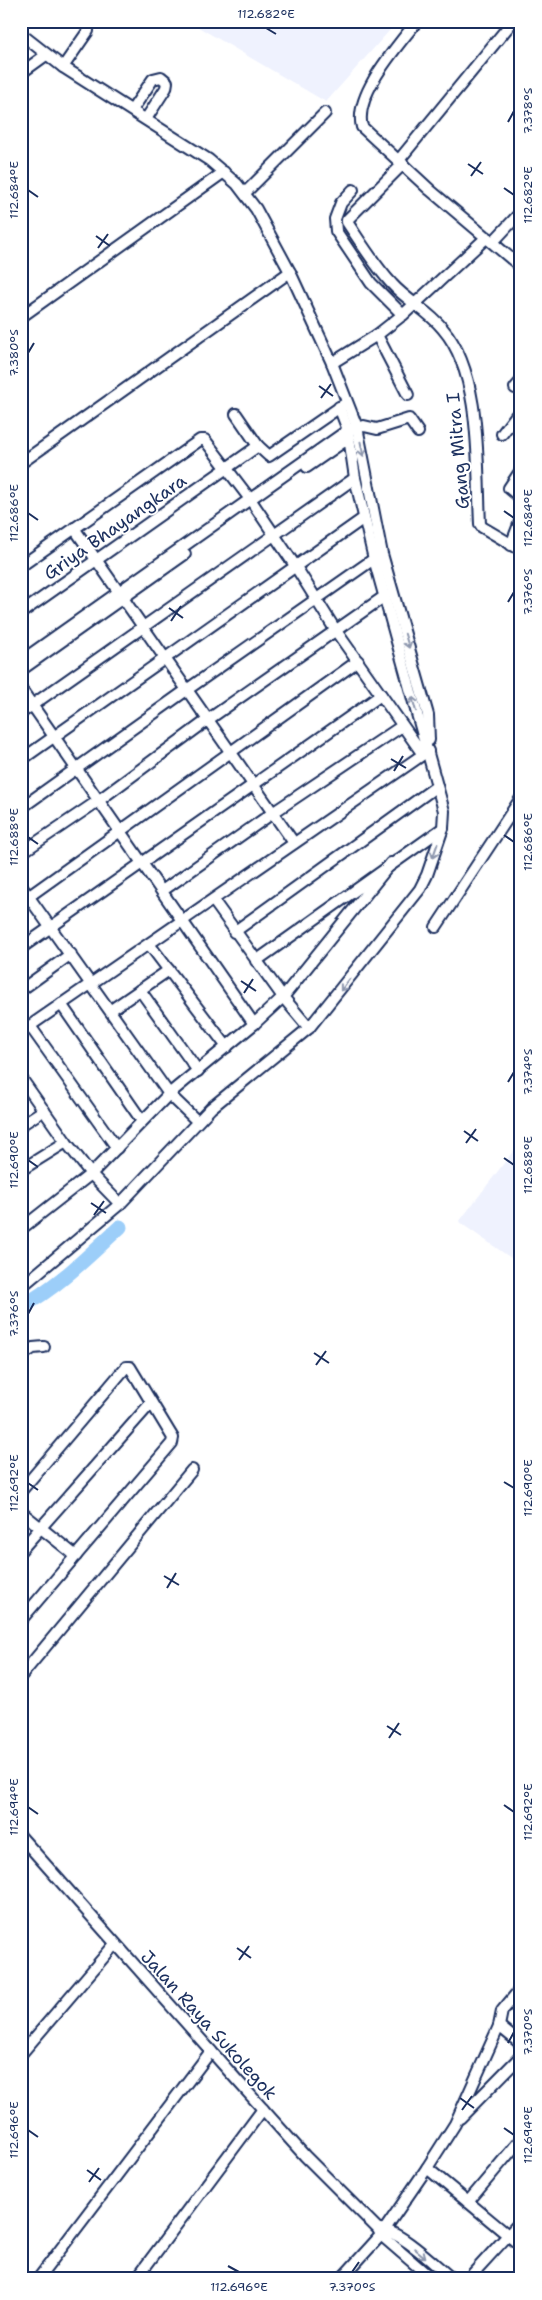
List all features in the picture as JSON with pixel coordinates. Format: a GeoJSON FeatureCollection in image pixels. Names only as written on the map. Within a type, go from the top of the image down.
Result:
{"type":"FeatureCollection","features":[{"type":"Feature","properties":{"kind":"street"},"geometry":{"type":"LineString","coordinates":[[64,67],[88,31],[88,25],[84,21]]}},
{"type":"Feature","properties":{"kind":"street"},"geometry":{"type":"LineString","coordinates":[[417,21],[376,77],[361,104],[362,127],[430,190],[490,240],[519,261]]}},
{"type":"Feature","properties":{"kind":"street"},"geometry":{"type":"LineString","coordinates":[[401,162],[513,21]]}},
{"type":"Feature","properties":{"kind":"street"},"geometry":{"type":"LineString","coordinates":[[21,34],[64,67],[146,118],[224,172],[246,193],[266,225],[332,363],[351,432],[385,596],[444,811],[443,828],[427,875],[420,889],[338,995],[309,1028],[197,1121],[120,1204],[21,1288]]}},
{"type":"Feature","properties":{"kind":"street"},"geometry":{"type":"LineString","coordinates":[[21,73],[46,54]]}},
{"type":"Feature","properties":{"kind":"street"},"geometry":{"type":"LineString","coordinates":[[132,110],[152,79],[161,77],[167,82],[166,88],[146,118]]}},
{"type":"Feature","properties":{"kind":"street"},"geometry":{"type":"LineString","coordinates":[[246,193],[324,114]]}},
{"type":"Feature","properties":{"kind":"street","name":"Gang Mitra I"},"geometry":{"type":"LineString","coordinates":[[401,162],[347,221],[388,280],[444,329],[460,356],[471,391],[474,412],[480,524],[511,545]]}},
{"type":"Feature","properties":{"kind":"street"},"geometry":{"type":"LineString","coordinates":[[21,317],[224,172]]}},
{"type":"Feature","properties":{"kind":"street"},"geometry":{"type":"LineString","coordinates":[[353,190],[341,203],[335,219],[336,231],[371,282],[404,314]]}},
{"type":"Feature","properties":{"kind":"street"},"geometry":{"type":"LineString","coordinates":[[332,363],[378,335],[521,212]]}},
{"type":"Feature","properties":{"kind":"street"},"geometry":{"type":"LineString","coordinates":[[21,463],[290,272]]}},
{"type":"Feature","properties":{"kind":"street"},"geometry":{"type":"LineString","coordinates":[[378,335],[408,395]]}},
{"type":"Feature","properties":{"kind":"street"},"geometry":{"type":"LineString","coordinates":[[236,414],[258,446],[266,455],[272,455],[344,405]]}},
{"type":"Feature","properties":{"kind":"street"},"geometry":{"type":"LineString","coordinates":[[502,434],[521,409]]}},
{"type":"Feature","properties":{"kind":"street"},"geometry":{"type":"LineString","coordinates":[[21,661],[121,594],[351,432],[377,429],[409,419],[418,432]]}},
{"type":"Feature","properties":{"kind":"street"},"geometry":{"type":"LineString","coordinates":[[351,432],[355,478],[364,518],[378,556],[428,715],[427,752]]}},
{"type":"Feature","properties":{"kind":"street","name":"Griya Bhayangkara"},"geometry":{"type":"LineString","coordinates":[[21,566],[200,440],[207,441],[226,467]]}},
{"type":"Feature","properties":{"kind":"street","name":"Griya Bhayangkara"},"geometry":{"type":"LineString","coordinates":[[21,613],[258,446]]}},
{"type":"Feature","properties":{"kind":"street"},"geometry":{"type":"LineString","coordinates":[[226,467],[274,534],[315,600],[380,695],[402,726],[427,752]]}},
{"type":"Feature","properties":{"kind":"street"},"geometry":{"type":"LineString","coordinates":[[519,473],[509,488],[521,498]]}},
{"type":"Feature","properties":{"kind":"street"},"geometry":{"type":"LineString","coordinates":[[21,713],[355,478]]}},
{"type":"Feature","properties":{"kind":"street"},"geometry":{"type":"LineString","coordinates":[[21,760],[364,518]]}},
{"type":"Feature","properties":{"kind":"street"},"geometry":{"type":"LineString","coordinates":[[521,519],[511,545],[521,550]]}},
{"type":"Feature","properties":{"kind":"street"},"geometry":{"type":"LineString","coordinates":[[74,528],[210,719],[294,843]]}},
{"type":"Feature","properties":{"kind":"street"},"geometry":{"type":"LineString","coordinates":[[21,808],[378,556]]}},
{"type":"Feature","properties":{"kind":"street"},"geometry":{"type":"LineString","coordinates":[[21,670],[121,594]]}},
{"type":"Feature","properties":{"kind":"street"},"geometry":{"type":"LineString","coordinates":[[21,853],[98,801],[210,719],[385,596]]}},
{"type":"Feature","properties":{"kind":"street"},"geometry":{"type":"LineString","coordinates":[[25,899],[358,661]]}},
{"type":"Feature","properties":{"kind":"street"},"geometry":{"type":"LineString","coordinates":[[21,689],[254,1024]]}},
{"type":"Feature","properties":{"kind":"street"},"geometry":{"type":"LineString","coordinates":[[21,948],[380,695]]}},
{"type":"Feature","properties":{"kind":"street"},"geometry":{"type":"LineString","coordinates":[[162,891],[274,812],[402,726]]}},
{"type":"Feature","properties":{"kind":"street"},"geometry":{"type":"LineString","coordinates":[[117,1148],[25,1027],[150,944],[427,752]]}},
{"type":"Feature","properties":{"kind":"street"},"geometry":{"type":"LineString","coordinates":[[234,932],[437,786]]}},
{"type":"Feature","properties":{"kind":"street"},"geometry":{"type":"LineString","coordinates":[[436,927],[521,798]]}},
{"type":"Feature","properties":{"kind":"street"},"geometry":{"type":"LineString","coordinates":[[256,961],[391,863],[443,828]]}},
{"type":"Feature","properties":{"kind":"street"},"geometry":{"type":"LineString","coordinates":[[21,1229],[91,1174],[169,1094],[227,1047],[283,997],[391,863]]}},
{"type":"Feature","properties":{"kind":"street"},"geometry":{"type":"LineString","coordinates":[[21,886],[25,899],[51,927],[169,1094],[197,1121]]}},
{"type":"Feature","properties":{"kind":"street"},"geometry":{"type":"LineString","coordinates":[[213,900],[234,932],[309,1028]]}},
{"type":"Feature","properties":{"kind":"street"},"geometry":{"type":"LineString","coordinates":[[150,944],[227,1047]]}},
{"type":"Feature","properties":{"kind":"street"},"geometry":{"type":"LineString","coordinates":[[21,990],[70,954]]}},
{"type":"Feature","properties":{"kind":"street"},"geometry":{"type":"LineString","coordinates":[[111,1010],[169,970]]}},
{"type":"Feature","properties":{"kind":"street"},"geometry":{"type":"LineString","coordinates":[[140,990],[198,1071]]}},
{"type":"Feature","properties":{"kind":"street"},"geometry":{"type":"LineString","coordinates":[[61,1004],[142,1120]]}},
{"type":"Feature","properties":{"kind":"street"},"geometry":{"type":"LineString","coordinates":[[22,1081],[91,1174],[120,1204]]}},
{"type":"Feature","properties":{"kind":"street"},"geometry":{"type":"LineString","coordinates":[[21,1125],[44,1110]]}},
{"type":"Feature","properties":{"kind":"street"},"geometry":{"type":"LineString","coordinates":[[21,1170],[66,1142]]}},
{"type":"Feature","properties":{"kind":"street"},"geometry":{"type":"LineString","coordinates":[[21,1356],[33,1348],[44,1347]]}},
{"type":"Feature","properties":{"kind":"street"},"geometry":{"type":"LineString","coordinates":[[21,1491],[126,1367],[130,1367],[173,1438],[172,1444],[21,1620]]}},
{"type":"Feature","properties":{"kind":"street"},"geometry":{"type":"LineString","coordinates":[[21,1550],[151,1403]]}},
{"type":"Feature","properties":{"kind":"street"},"geometry":{"type":"LineString","coordinates":[[21,1676],[192,1470]]}},
{"type":"Feature","properties":{"kind":"street"},"geometry":{"type":"LineString","coordinates":[[21,1512],[76,1556]]}},
{"type":"Feature","properties":{"kind":"street","name":"Jalan Raya Sukolegok"},"geometry":{"type":"LineString","coordinates":[[21,1837],[305,2156],[382,2231]]}},
{"type":"Feature","properties":{"kind":"street"},"geometry":{"type":"LineString","coordinates":[[21,2054],[115,1944]]}},
{"type":"Feature","properties":{"kind":"street"},"geometry":{"type":"LineString","coordinates":[[341,2279],[382,2231],[427,2168],[455,2124],[499,2026],[502,2011],[521,1988]]}},
{"type":"Feature","properties":{"kind":"street"},"geometry":{"type":"LineString","coordinates":[[499,2026],[521,2044]]}},
{"type":"Feature","properties":{"kind":"street"},"geometry":{"type":"LineString","coordinates":[[38,2279],[211,2051]]}},
{"type":"Feature","properties":{"kind":"street"},"geometry":{"type":"LineString","coordinates":[[455,2124],[521,2056]]}},
{"type":"Feature","properties":{"kind":"street"},"geometry":{"type":"LineString","coordinates":[[136,2279],[263,2109]]}},
{"type":"Feature","properties":{"kind":"street"},"geometry":{"type":"LineString","coordinates":[[468,2202],[521,2139]]}},
{"type":"Feature","properties":{"kind":"street"},"geometry":{"type":"LineString","coordinates":[[427,2168],[521,2246]]}},
{"type":"Feature","properties":{"kind":"street"},"geometry":{"type":"LineString","coordinates":[[468,2279],[521,2221]]}},
{"type":"Feature","properties":{"kind":"street"},"geometry":{"type":"LineString","coordinates":[[382,2231],[432,2279]]}},
{"type":"Feature","properties":{"kind":"street"},"geometry":{"type":"LineString","coordinates":[[382,2231],[403,2239],[452,2279]]}},
{"type":"Feature","properties":{"kind":"shaded area"},"geometry":{"type":"Polygon","coordinates":[[[188,21],[398,21],[326,102],[188,21]]]}},
{"type":"Feature","properties":{"kind":"shaded area"},"geometry":{"type":"Polygon","coordinates":[[[521,1141],[521,1265],[459,1222],[521,1141]]]}},
{"type":"Feature","properties":{"kind":"waterway"},"geometry":{"type":"LineString","coordinates":[[21,1307],[48,1290],[120,1227]]}}]}
